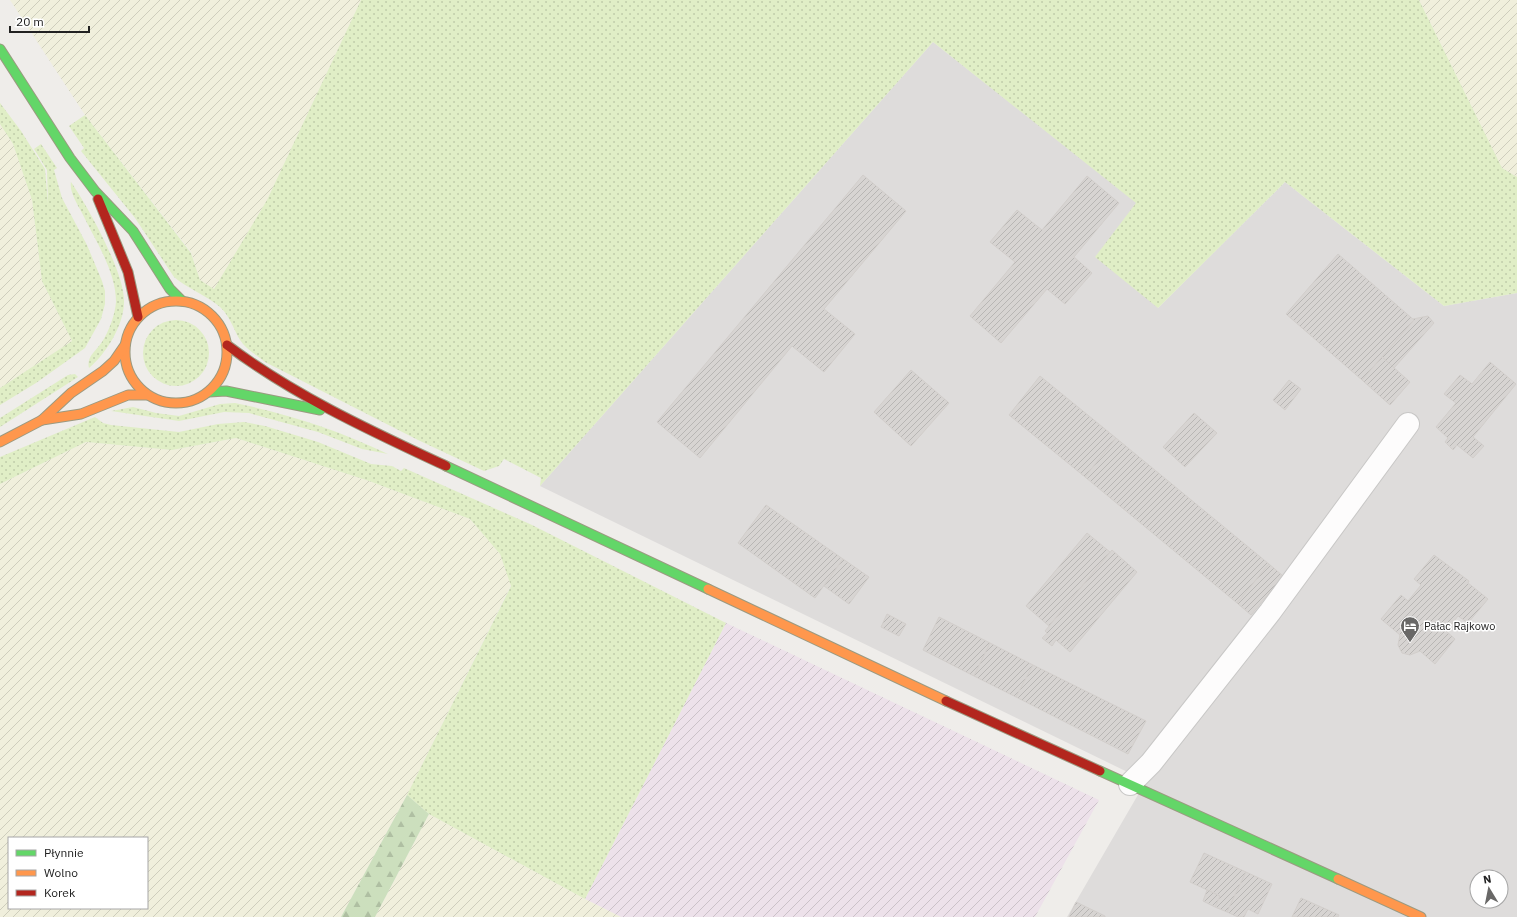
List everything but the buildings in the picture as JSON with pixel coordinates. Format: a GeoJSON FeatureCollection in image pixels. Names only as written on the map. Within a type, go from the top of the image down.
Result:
{"type":"FeatureCollection","features":[{"type":"Feature","properties":{"kind":"street"},"geometry":{"type":"LineString","coordinates":[[0,50],[70,158],[95,191],[133,231],[170,289],[182,301]]}},
{"type":"Feature","properties":{"kind":"street"},"geometry":{"type":"LineString","coordinates":[[95,191],[128,277],[136,302],[138,317]]}},
{"type":"Feature","properties":{"kind":"street"},"geometry":{"type":"LineString","coordinates":[[182,301],[200,307],[216,319],[225,336],[228,354],[224,371],[215,386],[209,392],[189,402],[178,404],[167,403],[147,395],[139,388],[127,370],[125,345],[129,332],[138,317],[154,306],[163,303],[182,301]]}},
{"type":"Feature","properties":{"kind":"street"},"geometry":{"type":"LineString","coordinates":[[0,442],[42,420],[71,393],[103,371],[114,361],[125,345]]}},
{"type":"Feature","properties":{"kind":"street"},"geometry":{"type":"LineString","coordinates":[[227,345],[260,370],[331,412],[940,698],[1421,917]]}},
{"type":"Feature","properties":{"kind":"street"},"geometry":{"type":"LineString","coordinates":[[209,392],[226,391],[331,412]]}},
{"type":"Feature","properties":{"kind":"street"},"geometry":{"type":"LineString","coordinates":[[42,420],[81,414],[128,396],[147,395]]}},
{"type":"Feature","properties":{"kind":"street"},"geometry":{"type":"LineString","coordinates":[[1130,784],[1151,763],[1270,612],[1408,424]]}},
{"type":"Feature","properties":{"kind":"shaded area"},"geometry":{"type":"Polygon","coordinates":[[[933,42],[1137,203],[1158,308],[1285,182],[1444,306],[1517,293],[1517,917],[1067,917],[1146,781],[540,486],[933,42]]]}},
{"type":"Feature","properties":{"kind":"shaded area"},"geometry":{"type":"Polygon","coordinates":[[[726,623],[1099,800],[1035,917],[621,917],[585,899],[726,623]]]}},
{"type":"Feature","properties":{"kind":"green space"},"geometry":{"type":"Polygon","coordinates":[[[10,0],[361,0],[267,200],[214,289],[200,280],[191,252],[85,115],[10,0]]]}},
{"type":"Feature","properties":{"kind":"green space"},"geometry":{"type":"Polygon","coordinates":[[[361,0],[1419,0],[1502,168],[1517,177],[1517,293],[1444,306],[1285,182],[1158,308],[1095,257],[1136,203],[933,42],[540,486],[541,478],[504,459],[499,466],[484,471],[418,440],[265,362],[245,347],[224,311],[220,307],[174,277],[135,218],[81,151],[84,148],[69,126],[85,115],[191,253],[200,280],[214,289],[267,200],[361,0]]]}},
{"type":"Feature","properties":{"kind":"green space"},"geometry":{"type":"Polygon","coordinates":[[[1419,0],[1517,0],[1517,177],[1502,168],[1419,0]]]}},
{"type":"Feature","properties":{"kind":"green space"},"geometry":{"type":"Polygon","coordinates":[[[0,103],[21,131],[45,169],[48,204],[47,170],[34,149],[41,144],[57,168],[54,170],[62,198],[87,245],[102,281],[105,291],[105,304],[101,319],[85,348],[36,383],[0,405],[0,388],[72,341],[42,281],[32,200],[13,144],[0,124],[0,103]]]}},
{"type":"Feature","properties":{"kind":"green space"},"geometry":{"type":"Polygon","coordinates":[[[0,124],[13,144],[32,200],[42,281],[72,341],[0,388],[0,124]]]}},
{"type":"Feature","properties":{"kind":"green space"},"geometry":{"type":"Polygon","coordinates":[[[71,182],[96,223],[119,275],[123,290],[124,302],[121,320],[108,347],[89,368],[88,364],[90,357],[102,342],[111,323],[116,302],[115,290],[109,267],[76,202],[71,190],[71,182]]]}},
{"type":"Feature","properties":{"kind":"green space"},"geometry":{"type":"Polygon","coordinates":[[[169,320],[183,320],[195,325],[204,334],[209,346],[207,366],[200,377],[183,386],[169,386],[157,381],[148,372],[143,360],[143,346],[148,334],[157,325],[169,320]]]}},
{"type":"Feature","properties":{"kind":"green space"},"geometry":{"type":"Polygon","coordinates":[[[75,374],[78,377],[0,427],[0,418],[68,375],[75,374]]]}},
{"type":"Feature","properties":{"kind":"green space"},"geometry":{"type":"Polygon","coordinates":[[[235,403],[275,412],[332,430],[388,454],[362,449],[318,432],[249,413],[224,412],[179,421],[111,411],[133,407],[156,413],[179,416],[220,404],[235,403]]]}},
{"type":"Feature","properties":{"kind":"green space"},"geometry":{"type":"Polygon","coordinates":[[[95,417],[103,423],[111,425],[179,432],[218,424],[244,422],[265,426],[318,442],[371,464],[392,466],[401,471],[404,468],[532,525],[726,623],[585,899],[429,814],[407,795],[511,586],[500,554],[470,519],[369,481],[236,438],[172,450],[86,442],[0,484],[0,457],[95,417]]]}},
{"type":"Feature","properties":{"kind":"green space"},"geometry":{"type":"Polygon","coordinates":[[[236,438],[369,481],[470,519],[500,554],[511,585],[407,795],[341,917],[0,917],[0,484],[86,442],[172,450],[236,438]]]}},
{"type":"Feature","properties":{"kind":"green space"},"geometry":{"type":"Polygon","coordinates":[[[407,795],[429,814],[375,917],[341,917],[407,795]]]}},
{"type":"Feature","properties":{"kind":"green space"},"geometry":{"type":"Polygon","coordinates":[[[429,814],[585,899],[621,917],[375,917],[429,814]]]}},
{"type":"Feature","properties":{"kind":"traffic: fast"},"geometry":{"type":"LineString","coordinates":[[0,49],[70,158],[95,191],[133,231],[170,289],[182,301]]}},
{"type":"Feature","properties":{"kind":"traffic: fast"},"geometry":{"type":"LineString","coordinates":[[209,392],[226,391],[320,410]]}},
{"type":"Feature","properties":{"kind":"traffic: fast"},"geometry":{"type":"LineString","coordinates":[[446,466],[708,589]]}},
{"type":"Feature","properties":{"kind":"traffic: fast"},"geometry":{"type":"LineString","coordinates":[[1100,771],[1338,879]]}},
{"type":"Feature","properties":{"kind":"traffic: slow"},"geometry":{"type":"LineString","coordinates":[[176,301],[186,302],[205,309],[219,323],[226,342],[227,352],[226,362],[219,381],[205,395],[186,402],[176,403],[166,402],[147,395],[133,381],[126,362],[125,352],[126,342],[133,323],[147,309],[166,302],[176,301]]}},
{"type":"Feature","properties":{"kind":"traffic: slow"},"geometry":{"type":"LineString","coordinates":[[0,442],[42,420],[71,393],[103,371],[114,361],[125,345]]}},
{"type":"Feature","properties":{"kind":"traffic: slow"},"geometry":{"type":"LineString","coordinates":[[42,420],[81,414],[128,395],[147,395]]}},
{"type":"Feature","properties":{"kind":"traffic: slow"},"geometry":{"type":"LineString","coordinates":[[708,589],[946,701]]}},
{"type":"Feature","properties":{"kind":"traffic: slow"},"geometry":{"type":"LineString","coordinates":[[1338,879],[1421,917]]}},
{"type":"Feature","properties":{"kind":"traffic: jam"},"geometry":{"type":"LineString","coordinates":[[98,199],[128,272],[138,317]]}},
{"type":"Feature","properties":{"kind":"traffic: jam"},"geometry":{"type":"LineString","coordinates":[[227,345],[279,380],[333,411],[446,466]]}},
{"type":"Feature","properties":{"kind":"traffic: jam"},"geometry":{"type":"LineString","coordinates":[[946,701],[1100,771]]}},
{"type":"Feature","properties":{"kind":"place","name":"Pałac Rajkowo"},"geometry":{"type":"Point","coordinates":[1410,643]}}]}
